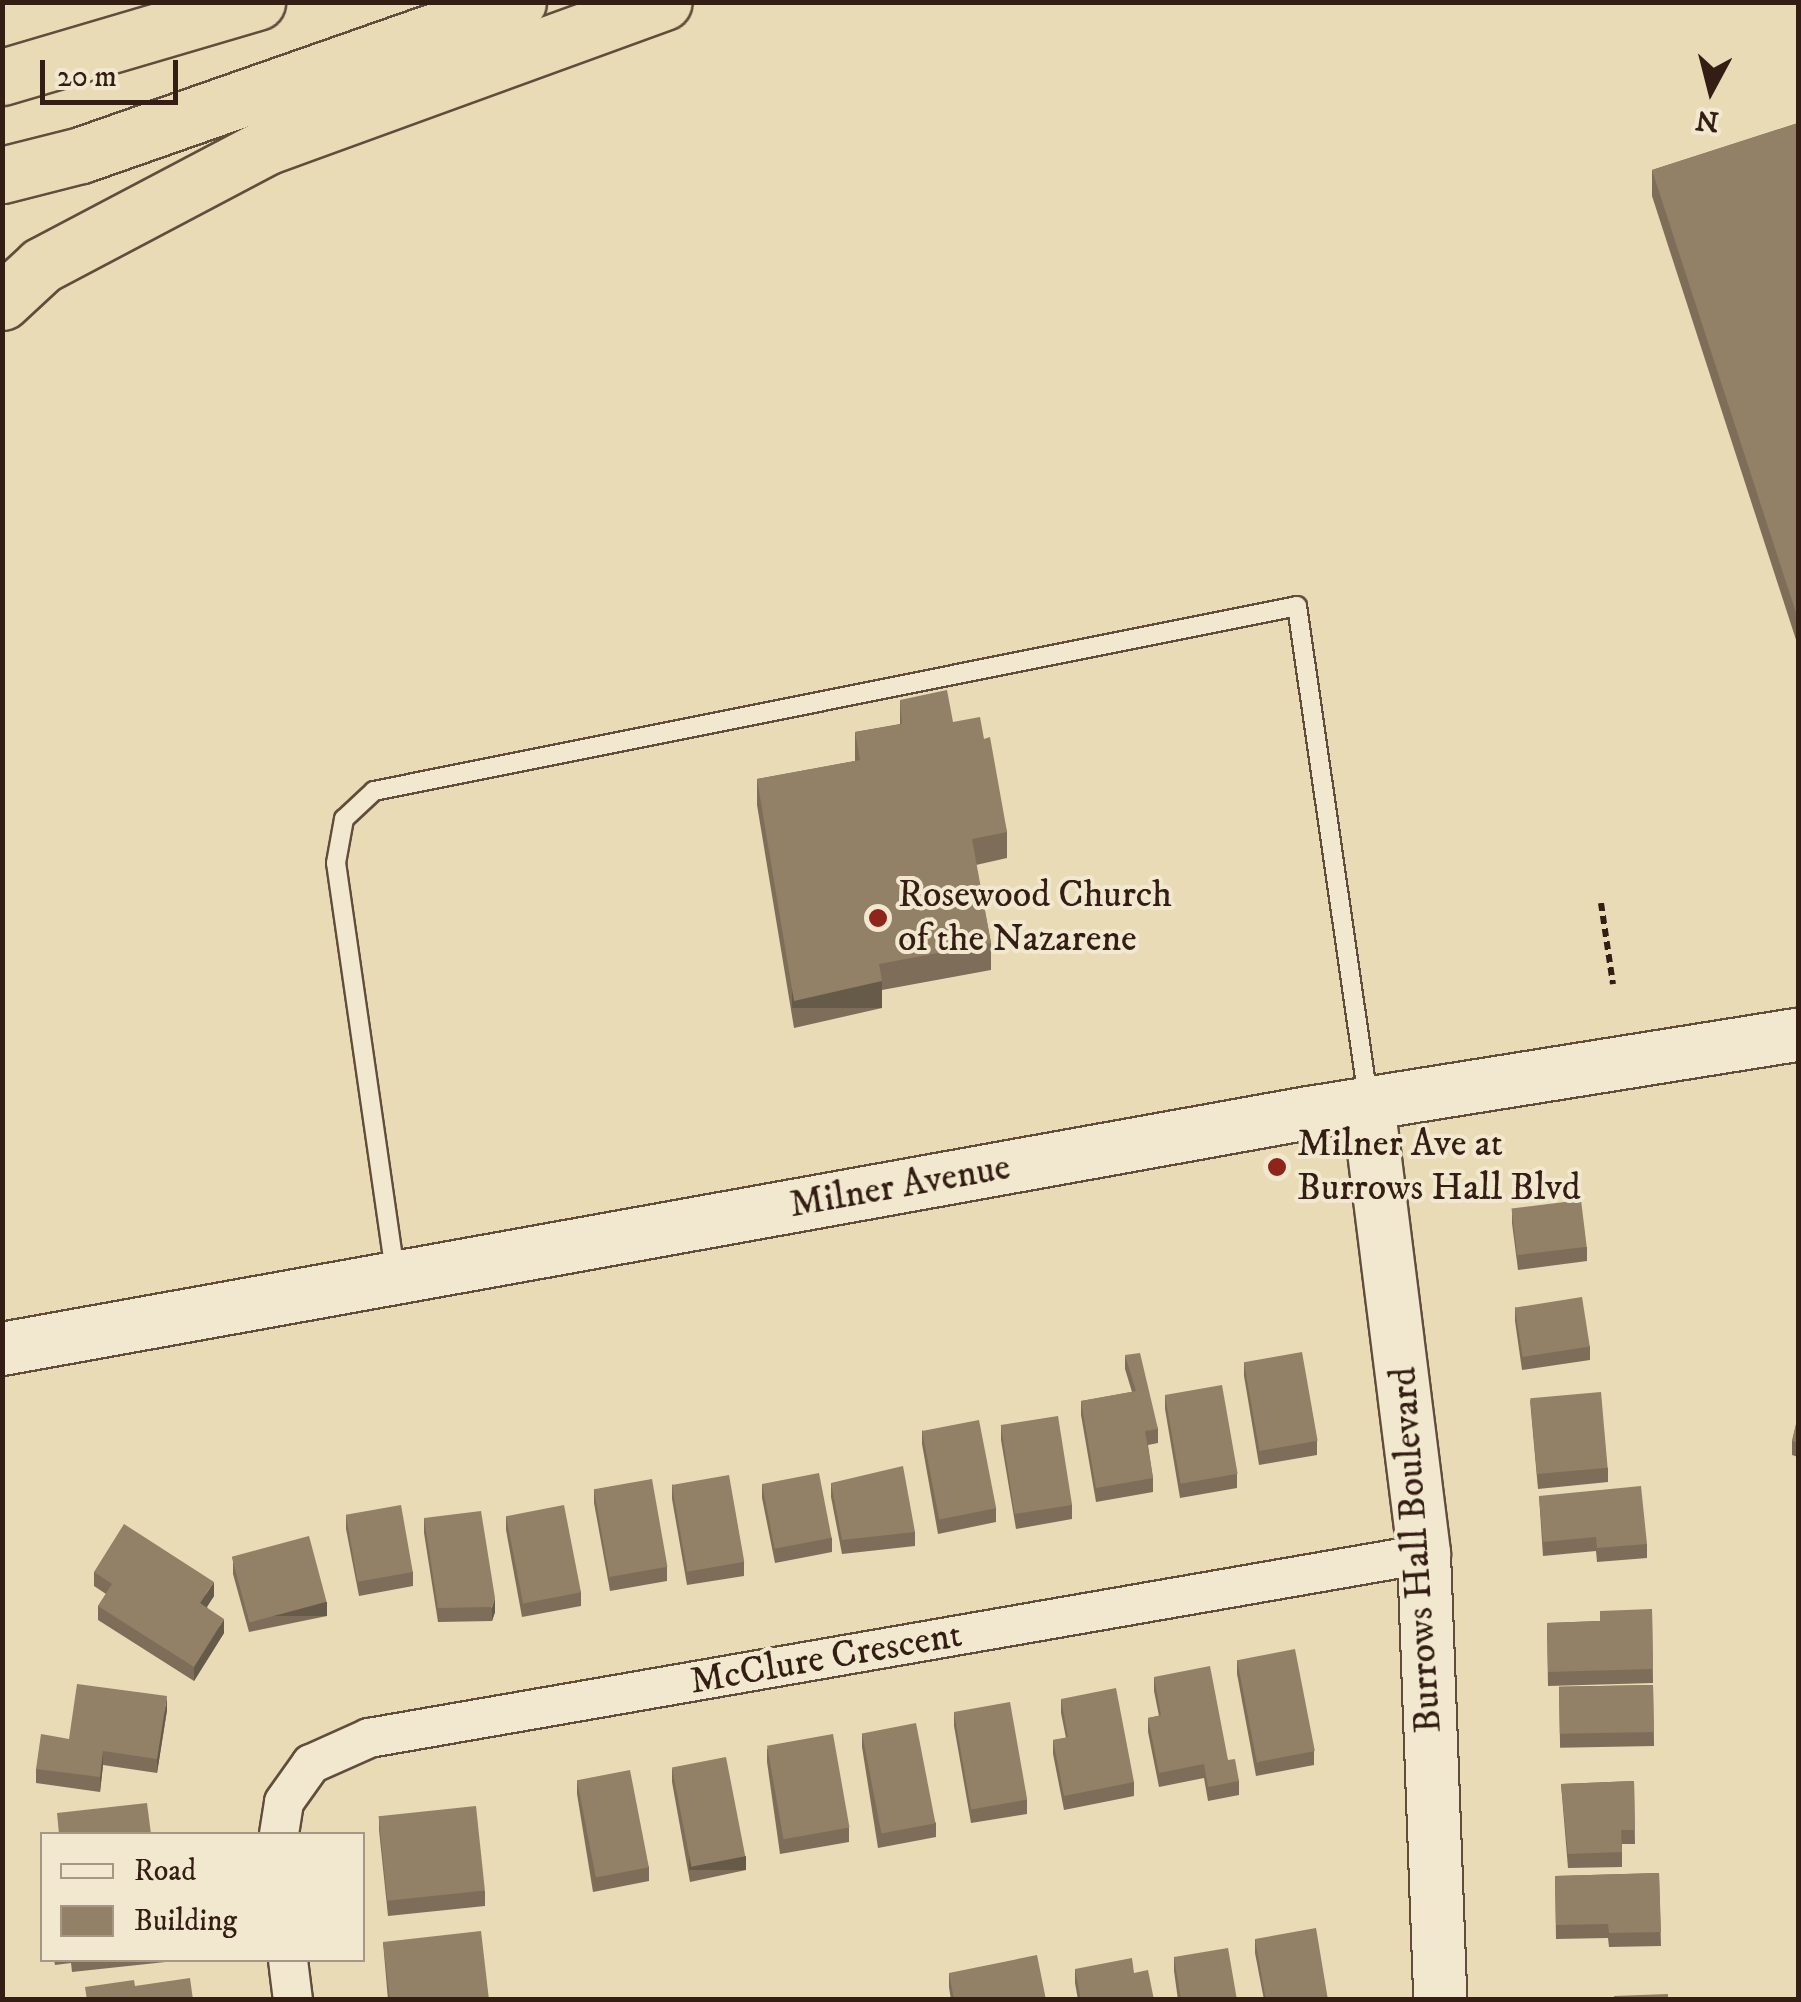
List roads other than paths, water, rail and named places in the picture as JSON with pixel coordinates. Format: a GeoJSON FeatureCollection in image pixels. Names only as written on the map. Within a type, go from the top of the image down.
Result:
{"type":"FeatureCollection","features":[{"type":"Feature","properties":{"kind":"highway"},"geometry":{"type":"LineString","coordinates":[[2,77],[257,2]]}},
{"type":"Feature","properties":{"kind":"highway"},"geometry":{"type":"LineString","coordinates":[[2,175],[80,155],[518,2]]}},
{"type":"Feature","properties":{"kind":"highway"},"geometry":{"type":"LineString","coordinates":[[2,302],[42,266],[268,146],[664,2]]}},
{"type":"Feature","properties":{"kind":"main road","name":"Milner Avenue"},"geometry":{"type":"LineString","coordinates":[[2,1349],[1368,1103],[1798,1035]]}},
{"type":"Feature","properties":{"kind":"main road","name":"Burrows Hall Boulevard"},"geometry":{"type":"LineString","coordinates":[[1368,1103],[1424,1554],[1440,2000]]}},
{"type":"Feature","properties":{"kind":"street","name":"McClure Crescent"},"geometry":{"type":"LineString","coordinates":[[279,1832],[284,1802],[310,1764],[369,1738],[1424,1554]]}},
{"type":"Feature","properties":{"kind":"street"},"geometry":{"type":"LineString","coordinates":[[288,1962],[292,2000]]}},
{"type":"Feature","properties":{"kind":"lane"},"geometry":{"type":"LineString","coordinates":[[396,1278],[336,862],[344,819],[374,790],[1297,606],[1368,1103]]}},
{"type":"Feature","properties":{"kind":"place","name":"Rosewood Church of the Nazarene"},"geometry":{"type":"Point","coordinates":[878,918]}},
{"type":"Feature","properties":{"kind":"place","name":"Milner Ave at Burrows Hall Blvd"},"geometry":{"type":"Point","coordinates":[1277,1167]}}]}
